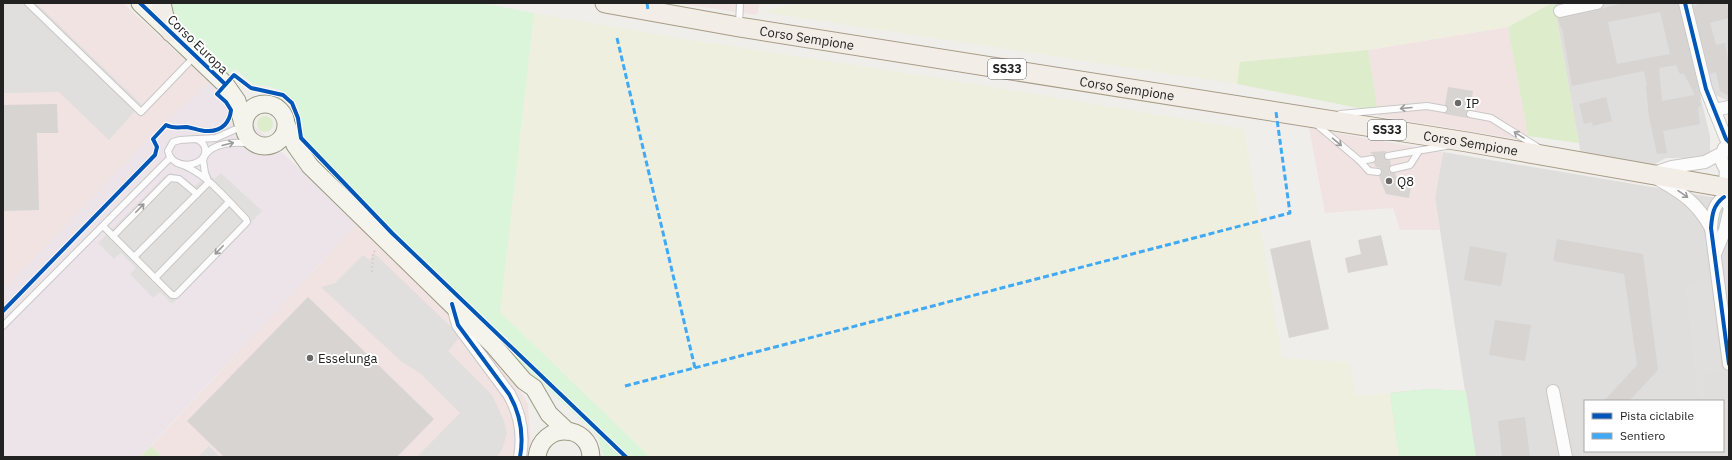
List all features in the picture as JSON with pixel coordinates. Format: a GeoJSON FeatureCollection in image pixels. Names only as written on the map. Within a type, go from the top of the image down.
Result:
{"type":"FeatureCollection","features":[{"type":"Feature","properties":{"kind":"main road","name":"Corso Europa"},"geometry":{"type":"LineString","coordinates":[[140,3],[225,84],[237,101],[243,125]]}},
{"type":"Feature","properties":{"kind":"main road"},"geometry":{"type":"LineString","coordinates":[[161,3],[164,16],[171,32]]}},
{"type":"Feature","properties":{"kind":"main road","name":"Corso Sempione"},"geometry":{"type":"LineString","coordinates":[[605,3],[649,7],[738,26],[1467,142],[1649,175],[1727,186]]}},
{"type":"Feature","properties":{"kind":"main road","name":"Corso Europa"},"geometry":{"type":"LineString","coordinates":[[225,84],[247,96],[261,102],[271,104]]}},
{"type":"Feature","properties":{"kind":"main road"},"geometry":{"type":"LineString","coordinates":[[314,169],[286,151],[261,146],[246,135],[243,125],[244,118],[251,108],[259,104],[271,104],[278,108],[283,114],[286,126],[295,145],[314,169],[494,346],[524,381],[534,388],[549,414],[567,431]]}},
{"type":"Feature","properties":{"kind":"main road"},"geometry":{"type":"LineString","coordinates":[[261,146],[273,145],[280,141],[284,135],[286,126]]}},
{"type":"Feature","properties":{"kind":"main road"},"geometry":{"type":"LineString","coordinates":[[524,381],[535,404],[542,424],[539,451]]}},
{"type":"Feature","properties":{"kind":"main road"},"geometry":{"type":"LineString","coordinates":[[539,451],[549,436],[560,431],[567,431],[574,433],[585,441],[592,456]]}},
{"type":"Feature","properties":{"kind":"street"},"geometry":{"type":"LineString","coordinates":[[1560,11],[1597,3]]}},
{"type":"Feature","properties":{"kind":"street"},"geometry":{"type":"LineString","coordinates":[[1685,3],[1706,89],[1727,140],[1722,153],[1727,186],[1714,208],[1711,228],[1729,364]]}},
{"type":"Feature","properties":{"kind":"street"},"geometry":{"type":"LineString","coordinates":[[1714,110],[1729,107]]}},
{"type":"Feature","properties":{"kind":"street"},"geometry":{"type":"LineString","coordinates":[[1649,175],[1672,167],[1704,162],[1722,153]]}},
{"type":"Feature","properties":{"kind":"street","name":"Corso Sempione"},"geometry":{"type":"LineString","coordinates":[[1649,175],[1686,196],[1697,206],[1711,228]]}},
{"type":"Feature","properties":{"kind":"street"},"geometry":{"type":"LineString","coordinates":[[1715,254],[1728,224],[1729,212]]}},
{"type":"Feature","properties":{"kind":"street"},"geometry":{"type":"LineString","coordinates":[[452,304],[458,325],[509,394],[515,405],[521,432],[520,457]]}},
{"type":"Feature","properties":{"kind":"street"},"geometry":{"type":"LineString","coordinates":[[1553,391],[1566,457]]}},
{"type":"Feature","properties":{"kind":"lane"},"geometry":{"type":"LineString","coordinates":[[28,3],[141,112],[196,56]]}},
{"type":"Feature","properties":{"kind":"lane"},"geometry":{"type":"LineString","coordinates":[[738,26],[740,3]]}},
{"type":"Feature","properties":{"kind":"lane"},"geometry":{"type":"LineString","coordinates":[[1307,117],[1427,106],[1444,109]]}},
{"type":"Feature","properties":{"kind":"lane"},"geometry":{"type":"LineString","coordinates":[[1470,114],[1491,118],[1529,141],[1551,157]]}},
{"type":"Feature","properties":{"kind":"lane"},"geometry":{"type":"LineString","coordinates":[[1307,117],[1360,161],[1369,171],[1378,172]]}},
{"type":"Feature","properties":{"kind":"lane"},"geometry":{"type":"LineString","coordinates":[[103,226],[172,295],[176,295],[247,222],[246,219],[198,172],[177,163],[170,158],[168,151],[173,142],[196,139],[208,140],[216,138],[243,125]]}},
{"type":"Feature","properties":{"kind":"lane"},"geometry":{"type":"LineString","coordinates":[[196,139],[204,146],[205,153],[203,167],[209,182]]}},
{"type":"Feature","properties":{"kind":"lane"},"geometry":{"type":"LineString","coordinates":[[177,163],[195,163],[213,149],[239,142],[261,146]]}},
{"type":"Feature","properties":{"kind":"lane"},"geometry":{"type":"LineString","coordinates":[[1388,156],[1467,142]]}},
{"type":"Feature","properties":{"kind":"lane"},"geometry":{"type":"LineString","coordinates":[[1393,169],[1410,165],[1418,151]]}},
{"type":"Feature","properties":{"kind":"lane"},"geometry":{"type":"LineString","coordinates":[[3,326],[170,158]]}},
{"type":"Feature","properties":{"kind":"lane"},"geometry":{"type":"LineString","coordinates":[[1360,161],[1372,159]]}},
{"type":"Feature","properties":{"kind":"lane"},"geometry":{"type":"LineString","coordinates":[[113,236],[170,178],[179,179],[197,194]]}},
{"type":"Feature","properties":{"kind":"lane"},"geometry":{"type":"LineString","coordinates":[[134,257],[209,182]]}},
{"type":"Feature","properties":{"kind":"lane"},"geometry":{"type":"LineString","coordinates":[[155,278],[229,202]]}},
{"type":"Feature","properties":{"kind":"path"},"geometry":{"type":"LineString","coordinates":[[372,272],[373,253],[377,249]]}},
{"type":"Feature","properties":{"kind":"shaded area"},"geometry":{"type":"Polygon","coordinates":[[[3,3],[123,3],[209,82],[150,137],[3,291],[3,3]]]}},
{"type":"Feature","properties":{"kind":"shaded area"},"geometry":{"type":"Polygon","coordinates":[[[3,3],[36,3],[141,104],[109,140],[59,92],[3,93],[3,3]]]}},
{"type":"Feature","properties":{"kind":"shaded area"},"geometry":{"type":"Polygon","coordinates":[[[676,3],[760,3],[757,15],[676,3]]]}},
{"type":"Feature","properties":{"kind":"shaded area"},"geometry":{"type":"Polygon","coordinates":[[[1554,3],[1729,3],[1729,101],[1715,95],[1714,90],[1700,95],[1710,136],[1710,154],[1701,158],[1666,158],[1649,167],[1581,155],[1554,3]]]}},
{"type":"Feature","properties":{"kind":"shaded area"},"geometry":{"type":"Polygon","coordinates":[[[1508,27],[1529,141],[1378,116],[1368,50],[1508,27]]]}},
{"type":"Feature","properties":{"kind":"shaded area"},"geometry":{"type":"Polygon","coordinates":[[[209,82],[357,224],[140,457],[3,457],[3,291],[150,137],[209,82]]]}},
{"type":"Feature","properties":{"kind":"shaded area"},"geometry":{"type":"Polygon","coordinates":[[[1309,128],[1443,152],[1435,198],[1440,230],[1400,230],[1393,208],[1325,213],[1309,128]]]}},
{"type":"Feature","properties":{"kind":"shaded area"},"geometry":{"type":"Polygon","coordinates":[[[1443,152],[1729,200],[1729,457],[1399,457],[1390,393],[1428,389],[1465,391],[1435,198],[1443,152]]]}},
{"type":"Feature","properties":{"kind":"shaded area"},"geometry":{"type":"Polygon","coordinates":[[[170,173],[181,175],[195,186],[209,174],[214,179],[221,173],[262,211],[172,304],[160,292],[153,298],[130,274],[136,268],[121,253],[114,259],[98,243],[165,176],[170,173]]]}},
{"type":"Feature","properties":{"kind":"shaded area"},"geometry":{"type":"Polygon","coordinates":[[[357,224],[487,351],[517,385],[528,404],[531,446],[528,457],[162,457],[151,446],[357,224]]]}},
{"type":"Feature","properties":{"kind":"shaded area"},"geometry":{"type":"Polygon","coordinates":[[[375,254],[453,329],[459,338],[448,351],[492,395],[504,421],[507,433],[502,450],[496,457],[417,457],[460,413],[420,373],[402,362],[321,287],[335,283],[363,255],[369,260],[375,254]]]}},
{"type":"Feature","properties":{"kind":"shaded area"},"geometry":{"type":"Polygon","coordinates":[[[1710,279],[1722,372],[1704,374],[1706,400],[1701,400],[1698,398],[1685,284],[1710,279]]]}},
{"type":"Feature","properties":{"kind":"shaded area"},"geometry":{"type":"Polygon","coordinates":[[[209,446],[220,457],[198,457],[209,446]]]}},
{"type":"Feature","properties":{"kind":"green space"},"geometry":{"type":"Polygon","coordinates":[[[170,3],[481,3],[534,13],[500,312],[650,457],[604,457],[597,435],[516,359],[392,233],[307,140],[303,134],[303,126],[297,103],[286,93],[271,87],[253,84],[235,69],[229,74],[203,51],[187,33],[174,13],[170,3]]]}},
{"type":"Feature","properties":{"kind":"green space"},"geometry":{"type":"Polygon","coordinates":[[[795,3],[1552,3],[1508,27],[1368,50],[1240,62],[1237,84],[762,12],[795,3]]]}},
{"type":"Feature","properties":{"kind":"green space"},"geometry":{"type":"Polygon","coordinates":[[[1554,3],[1579,143],[1528,136],[1508,27],[1554,3]]]}},
{"type":"Feature","properties":{"kind":"green space"},"geometry":{"type":"Polygon","coordinates":[[[534,13],[1244,129],[1282,358],[1350,362],[1356,396],[1390,393],[1399,457],[650,457],[500,312],[534,13]]]}},
{"type":"Feature","properties":{"kind":"green space"},"geometry":{"type":"Polygon","coordinates":[[[1368,50],[1377,107],[1364,109],[1237,84],[1240,62],[1368,50]]]}},
{"type":"Feature","properties":{"kind":"green space"},"geometry":{"type":"Polygon","coordinates":[[[265,116],[271,118],[273,124],[271,130],[265,132],[259,130],[257,124],[259,118],[265,116]]]}},
{"type":"Feature","properties":{"kind":"green space"},"geometry":{"type":"Polygon","coordinates":[[[1428,389],[1466,391],[1476,457],[1399,457],[1390,393],[1428,389]]]}},
{"type":"Feature","properties":{"kind":"green space"},"geometry":{"type":"Polygon","coordinates":[[[151,446],[162,457],[140,457],[151,446]]]}},
{"type":"Feature","properties":{"kind":"building"},"geometry":{"type":"Polygon","coordinates":[[[1624,3],[1678,3],[1701,99],[1699,100],[1701,105],[1698,108],[1700,124],[1663,131],[1667,153],[1657,154],[1649,117],[1647,86],[1644,71],[1572,86],[1562,28],[1558,18],[1624,3]],[[1660,12],[1608,22],[1617,64],[1670,54],[1660,12]],[[1676,65],[1659,68],[1662,101],[1695,95],[1684,74],[1680,74],[1676,65]]]}},
{"type":"Feature","properties":{"kind":"building"},"geometry":{"type":"Polygon","coordinates":[[[1703,3],[1727,3],[1729,18],[1710,23],[1716,45],[1725,43],[1729,66],[1729,96],[1720,91],[1716,72],[1710,74],[1693,6],[1703,3]]]}},
{"type":"Feature","properties":{"kind":"building"},"geometry":{"type":"Polygon","coordinates":[[[1448,87],[1473,91],[1470,110],[1466,113],[1468,118],[1444,114],[1448,109],[1445,105],[1448,87]]]}},
{"type":"Feature","properties":{"kind":"building"},"geometry":{"type":"Polygon","coordinates":[[[1606,97],[1612,121],[1593,126],[1592,122],[1584,124],[1579,104],[1606,97]]]}},
{"type":"Feature","properties":{"kind":"building"},"geometry":{"type":"Polygon","coordinates":[[[57,104],[58,133],[37,133],[39,210],[3,211],[3,105],[57,104]]]}},
{"type":"Feature","properties":{"kind":"building"},"geometry":{"type":"Polygon","coordinates":[[[1386,151],[1384,156],[1386,160],[1390,160],[1391,165],[1389,172],[1395,173],[1399,184],[1411,187],[1409,198],[1386,194],[1379,176],[1382,174],[1382,171],[1380,168],[1376,167],[1374,163],[1376,158],[1370,152],[1386,151]]]}},
{"type":"Feature","properties":{"kind":"building"},"geometry":{"type":"Polygon","coordinates":[[[1381,235],[1388,265],[1348,273],[1345,258],[1361,254],[1358,240],[1381,235]]]}},
{"type":"Feature","properties":{"kind":"building"},"geometry":{"type":"Polygon","coordinates":[[[1557,239],[1643,254],[1658,370],[1630,400],[1605,400],[1637,365],[1624,274],[1553,261],[1557,239]]]}},
{"type":"Feature","properties":{"kind":"building"},"geometry":{"type":"Polygon","coordinates":[[[1310,240],[1329,329],[1289,338],[1270,249],[1310,240]]]}},
{"type":"Feature","properties":{"kind":"building"},"geometry":{"type":"Polygon","coordinates":[[[1470,246],[1507,253],[1501,286],[1464,280],[1470,246]]]}},
{"type":"Feature","properties":{"kind":"building","name":"Esselunga"},"geometry":{"type":"Polygon","coordinates":[[[308,297],[434,419],[397,457],[224,457],[187,421],[308,297]]]}},
{"type":"Feature","properties":{"kind":"building"},"geometry":{"type":"Polygon","coordinates":[[[1495,320],[1531,325],[1525,361],[1489,355],[1495,320]]]}},
{"type":"Feature","properties":{"kind":"building"},"geometry":{"type":"Polygon","coordinates":[[[1525,417],[1530,457],[1502,457],[1498,421],[1525,417]]]}},
{"type":"Feature","properties":{"kind":"marked path"},"geometry":{"type":"LineString","coordinates":[[647,3],[648,10]]}},
{"type":"Feature","properties":{"kind":"marked path"},"geometry":{"type":"LineString","coordinates":[[617,38],[695,368]]}},
{"type":"Feature","properties":{"kind":"marked path"},"geometry":{"type":"LineString","coordinates":[[625,386],[1290,213],[1276,112]]}},
{"type":"Feature","properties":{"kind":"cycle path"},"geometry":{"type":"LineString","coordinates":[[140,3],[225,84]]}},
{"type":"Feature","properties":{"kind":"cycle path"},"geometry":{"type":"LineString","coordinates":[[1685,3],[1706,89],[1726,139],[1729,142]]}},
{"type":"Feature","properties":{"kind":"cycle path"},"geometry":{"type":"LineString","coordinates":[[3,311],[155,155],[157,147],[153,139],[166,125],[214,131],[221,128],[227,122],[231,110],[226,102],[217,94],[234,75],[251,88],[283,95],[292,103],[298,118],[301,138],[392,233],[626,457]]}},
{"type":"Feature","properties":{"kind":"cycle path"},"geometry":{"type":"LineString","coordinates":[[1724,197],[1715,207],[1711,228],[1729,364]]}},
{"type":"Feature","properties":{"kind":"cycle path"},"geometry":{"type":"LineString","coordinates":[[452,304],[458,325],[513,401],[520,424],[522,441],[520,457]]}},
{"type":"Feature","properties":{"kind":"place","name":"IP"},"geometry":{"type":"Point","coordinates":[1458,103]}},
{"type":"Feature","properties":{"kind":"place","name":"Q8"},"geometry":{"type":"Point","coordinates":[1389,181]}},
{"type":"Feature","properties":{"kind":"place","name":"Esselunga"},"geometry":{"type":"Point","coordinates":[310,358]}}]}
